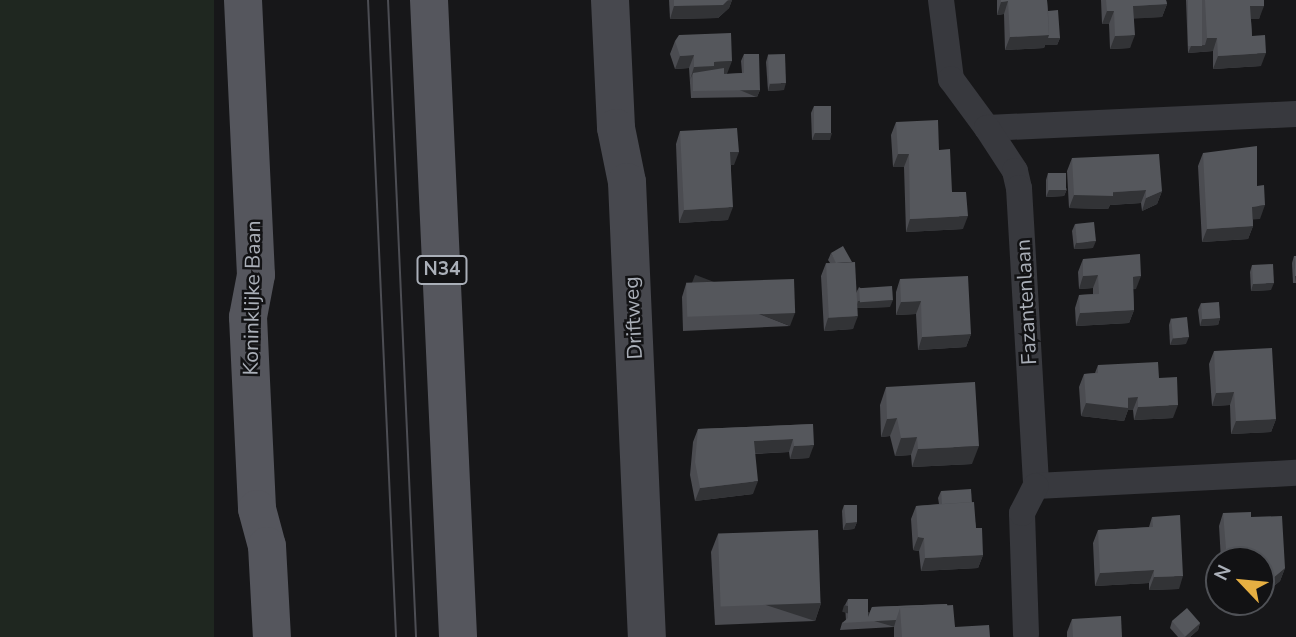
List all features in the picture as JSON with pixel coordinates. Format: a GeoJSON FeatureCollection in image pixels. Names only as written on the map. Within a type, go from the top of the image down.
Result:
{"type":"FeatureCollection","features":[{"type":"Feature","properties":{"kind":"main road","name":"Koninklijke Baan"},"geometry":{"type":"LineString","coordinates":[[243,0],[256,275],[248,331],[257,509],[267,546],[272,637]]}},
{"type":"Feature","properties":{"kind":"main road","name":"N34"},"geometry":{"type":"LineString","coordinates":[[429,0],[458,637]]}},
{"type":"Feature","properties":{"kind":"street","name":"Driftweg"},"geometry":{"type":"LineString","coordinates":[[610,0],[616,128],[627,182],[647,637]]}},
{"type":"Feature","properties":{"kind":"street","name":"Fazantenlaan"},"geometry":{"type":"LineString","coordinates":[[941,0],[951,79],[1015,171],[1019,188],[1036,486],[1022,513],[1026,634]]}},
{"type":"Feature","properties":{"kind":"street"},"geometry":{"type":"LineString","coordinates":[[987,128],[1296,114]]}},
{"type":"Feature","properties":{"kind":"street"},"geometry":{"type":"LineString","coordinates":[[1036,486],[1296,473]]}},
{"type":"Feature","properties":{"kind":"shaded area"},"geometry":{"type":"Polygon","coordinates":[[[0,0],[214,0],[214,637],[0,637],[0,0]]]}},
{"type":"Feature","properties":{"kind":"building"},"geometry":{"type":"Polygon","coordinates":[[[674,0],[728,0],[723,5],[674,6],[674,0]]]}},
{"type":"Feature","properties":{"kind":"building"},"geometry":{"type":"Polygon","coordinates":[[[1001,0],[1047,0],[1049,35],[1010,37],[1008,1],[1001,0]]]}},
{"type":"Feature","properties":{"kind":"building"},"geometry":{"type":"Polygon","coordinates":[[[1106,0],[1166,0],[1167,4],[1133,6],[1135,35],[1115,36],[1114,11],[1107,11],[1106,0]]]}},
{"type":"Feature","properties":{"kind":"building"},"geometry":{"type":"Polygon","coordinates":[[[1188,0],[1202,0],[1202,46],[1188,46],[1188,0]]]}},
{"type":"Feature","properties":{"kind":"building"},"geometry":{"type":"Polygon","coordinates":[[[1205,0],[1264,0],[1264,6],[1250,6],[1252,36],[1265,35],[1266,53],[1218,56],[1217,38],[1207,38],[1205,0]]]}},
{"type":"Feature","properties":{"kind":"building"},"geometry":{"type":"Polygon","coordinates":[[[1058,10],[1060,38],[1048,38],[1048,11],[1058,10]]]}},
{"type":"Feature","properties":{"kind":"building"},"geometry":{"type":"Polygon","coordinates":[[[731,33],[732,61],[714,62],[714,66],[694,67],[694,55],[680,56],[675,41],[679,35],[731,33]]]}},
{"type":"Feature","properties":{"kind":"building"},"geometry":{"type":"Polygon","coordinates":[[[744,54],[759,54],[760,90],[693,91],[693,73],[724,68],[724,74],[744,73],[744,54]]]}},
{"type":"Feature","properties":{"kind":"building"},"geometry":{"type":"Polygon","coordinates":[[[785,54],[786,83],[769,84],[768,55],[785,54]]]}},
{"type":"Feature","properties":{"kind":"building"},"geometry":{"type":"Polygon","coordinates":[[[814,106],[831,106],[831,133],[814,133],[814,106]]]}},
{"type":"Feature","properties":{"kind":"building"},"geometry":{"type":"Polygon","coordinates":[[[938,120],[939,150],[950,149],[952,192],[966,192],[968,216],[910,219],[909,154],[898,154],[896,122],[938,120]]]}},
{"type":"Feature","properties":{"kind":"building"},"geometry":{"type":"Polygon","coordinates":[[[737,128],[739,152],[730,152],[733,207],[684,210],[680,131],[737,128]]]}},
{"type":"Feature","properties":{"kind":"building"},"geometry":{"type":"Polygon","coordinates":[[[1257,146],[1257,186],[1264,185],[1265,205],[1252,207],[1253,226],[1207,229],[1203,153],[1257,146]]]}},
{"type":"Feature","properties":{"kind":"building"},"geometry":{"type":"Polygon","coordinates":[[[1159,154],[1162,191],[1146,198],[1146,190],[1113,192],[1113,196],[1074,195],[1072,158],[1159,154]]]}},
{"type":"Feature","properties":{"kind":"building"},"geometry":{"type":"Polygon","coordinates":[[[1048,173],[1066,173],[1066,190],[1048,190],[1048,173]]]}},
{"type":"Feature","properties":{"kind":"building"},"geometry":{"type":"Polygon","coordinates":[[[1094,222],[1096,241],[1077,243],[1075,224],[1094,222]]]}},
{"type":"Feature","properties":{"kind":"building"},"geometry":{"type":"Polygon","coordinates":[[[843,246],[852,262],[836,263],[831,253],[843,246]]]}},
{"type":"Feature","properties":{"kind":"building"},"geometry":{"type":"Polygon","coordinates":[[[1140,254],[1141,276],[1133,277],[1134,310],[1080,313],[1079,295],[1099,294],[1098,275],[1083,276],[1083,259],[1140,254]]]}},
{"type":"Feature","properties":{"kind":"building"},"geometry":{"type":"Polygon","coordinates":[[[855,262],[858,316],[829,317],[826,264],[855,262]]]}},
{"type":"Feature","properties":{"kind":"building"},"geometry":{"type":"Polygon","coordinates":[[[1273,264],[1274,283],[1253,284],[1252,265],[1273,264]]]}},
{"type":"Feature","properties":{"kind":"building"},"geometry":{"type":"Polygon","coordinates":[[[968,276],[971,334],[922,337],[921,301],[901,302],[900,279],[968,276]]]}},
{"type":"Feature","properties":{"kind":"building"},"geometry":{"type":"Polygon","coordinates":[[[794,279],[795,313],[687,317],[686,283],[794,279]]]}},
{"type":"Feature","properties":{"kind":"building"},"geometry":{"type":"Polygon","coordinates":[[[892,286],[893,300],[860,302],[859,288],[892,286]]]}},
{"type":"Feature","properties":{"kind":"building"},"geometry":{"type":"Polygon","coordinates":[[[1219,302],[1220,318],[1202,319],[1201,303],[1219,302]]]}},
{"type":"Feature","properties":{"kind":"building"},"geometry":{"type":"Polygon","coordinates":[[[1187,317],[1189,337],[1173,339],[1171,319],[1187,317]]]}},
{"type":"Feature","properties":{"kind":"building"},"geometry":{"type":"Polygon","coordinates":[[[1272,348],[1276,419],[1236,421],[1234,392],[1216,393],[1214,351],[1272,348]]]}},
{"type":"Feature","properties":{"kind":"building"},"geometry":{"type":"Polygon","coordinates":[[[1158,362],[1159,378],[1177,377],[1178,405],[1138,407],[1138,397],[1128,397],[1128,408],[1086,403],[1084,374],[1098,373],[1098,365],[1158,362]]]}},
{"type":"Feature","properties":{"kind":"building"},"geometry":{"type":"Polygon","coordinates":[[[975,382],[979,446],[918,449],[917,437],[901,438],[897,418],[887,419],[886,387],[975,382]]]}},
{"type":"Feature","properties":{"kind":"building"},"geometry":{"type":"Polygon","coordinates":[[[813,424],[814,445],[794,446],[793,439],[754,441],[758,481],[700,488],[695,462],[698,429],[813,424]]]}},
{"type":"Feature","properties":{"kind":"building"},"geometry":{"type":"Polygon","coordinates":[[[971,489],[972,502],[942,504],[941,491],[971,489]]]}},
{"type":"Feature","properties":{"kind":"building"},"geometry":{"type":"Polygon","coordinates":[[[974,502],[976,528],[982,528],[983,555],[925,558],[924,538],[918,537],[916,506],[974,502]]]}},
{"type":"Feature","properties":{"kind":"building"},"geometry":{"type":"Polygon","coordinates":[[[844,505],[857,505],[857,522],[846,523],[844,505]]]}},
{"type":"Feature","properties":{"kind":"building"},"geometry":{"type":"Polygon","coordinates":[[[1251,512],[1251,517],[1282,516],[1285,568],[1275,576],[1275,546],[1226,546],[1223,513],[1251,512]]]}},
{"type":"Feature","properties":{"kind":"building"},"geometry":{"type":"Polygon","coordinates":[[[1180,515],[1183,576],[1154,577],[1154,570],[1100,573],[1098,530],[1153,527],[1152,517],[1180,515]]]}},
{"type":"Feature","properties":{"kind":"building"},"geometry":{"type":"Polygon","coordinates":[[[818,530],[821,603],[721,606],[718,533],[818,530]]]}},
{"type":"Feature","properties":{"kind":"building"},"geometry":{"type":"Polygon","coordinates":[[[848,599],[868,599],[868,617],[872,607],[947,606],[900,608],[896,620],[842,623],[848,618],[848,599]]]}},
{"type":"Feature","properties":{"kind":"building"},"geometry":{"type":"Polygon","coordinates":[[[953,605],[955,627],[989,625],[990,637],[902,637],[900,608],[953,605]]]}},
{"type":"Feature","properties":{"kind":"building"},"geometry":{"type":"Polygon","coordinates":[[[1187,608],[1200,623],[1185,636],[1172,621],[1187,608]]]}},
{"type":"Feature","properties":{"kind":"building"},"geometry":{"type":"Polygon","coordinates":[[[1121,616],[1122,637],[1073,637],[1072,619],[1121,616]]]}},
{"type":"Feature","properties":{"kind":"tram line"},"geometry":{"type":"LineString","coordinates":[[368,0],[396,637]]}},
{"type":"Feature","properties":{"kind":"tram line"},"geometry":{"type":"LineString","coordinates":[[388,0],[416,637]]}}]}
